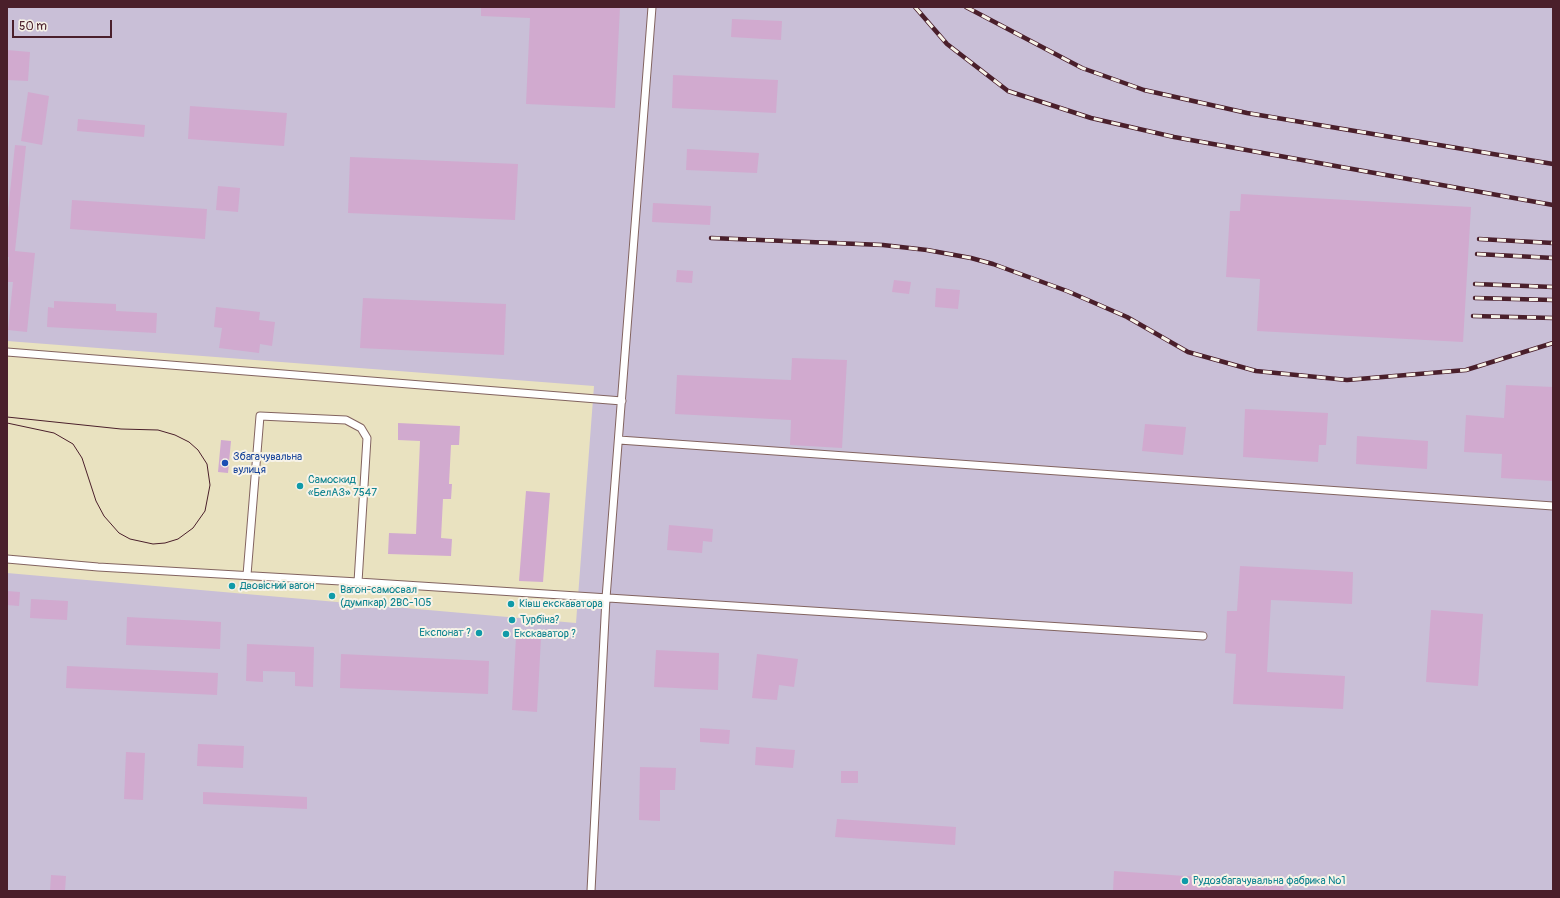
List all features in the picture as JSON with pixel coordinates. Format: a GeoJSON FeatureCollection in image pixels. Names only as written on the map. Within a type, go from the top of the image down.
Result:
{"type":"FeatureCollection","features":[{"type":"Feature","properties":{"kind":"lane"},"geometry":{"type":"LineString","coordinates":[[591,891],[606,598],[652,7]]}},
{"type":"Feature","properties":{"kind":"lane"},"geometry":{"type":"LineString","coordinates":[[7,352],[622,401]]}},
{"type":"Feature","properties":{"kind":"lane"},"geometry":{"type":"LineString","coordinates":[[247,575],[260,416],[346,420],[361,428],[368,438],[358,582]]}},
{"type":"Feature","properties":{"kind":"lane"},"geometry":{"type":"LineString","coordinates":[[619,440],[1553,506]]}},
{"type":"Feature","properties":{"kind":"lane"},"geometry":{"type":"LineString","coordinates":[[7,559],[98,567],[247,575],[1203,636]]}},
{"type":"Feature","properties":{"kind":"shaded area"},"geometry":{"type":"Polygon","coordinates":[[[7,7],[1553,7],[1553,891],[7,891],[7,573],[576,623],[594,386],[7,341],[7,7]]]}},
{"type":"Feature","properties":{"kind":"building"},"geometry":{"type":"Polygon","coordinates":[[[481,7],[620,7],[615,108],[526,104],[530,18],[481,16],[481,7]]]}},
{"type":"Feature","properties":{"kind":"building"},"geometry":{"type":"Polygon","coordinates":[[[732,19],[782,21],[781,40],[731,37],[732,19]]]}},
{"type":"Feature","properties":{"kind":"building"},"geometry":{"type":"Polygon","coordinates":[[[7,50],[30,52],[28,81],[7,80],[7,50]]]}},
{"type":"Feature","properties":{"kind":"building"},"geometry":{"type":"Polygon","coordinates":[[[673,75],[778,80],[776,113],[672,108],[673,75]]]}},
{"type":"Feature","properties":{"kind":"building"},"geometry":{"type":"Polygon","coordinates":[[[28,92],[49,96],[42,145],[21,141],[28,92]]]}},
{"type":"Feature","properties":{"kind":"building"},"geometry":{"type":"Polygon","coordinates":[[[190,106],[287,113],[284,146],[188,139],[190,106]]]}},
{"type":"Feature","properties":{"kind":"building"},"geometry":{"type":"Polygon","coordinates":[[[78,119],[145,125],[144,137],[77,131],[78,119]]]}},
{"type":"Feature","properties":{"kind":"building"},"geometry":{"type":"Polygon","coordinates":[[[15,145],[26,146],[15,251],[35,253],[27,332],[8,330],[13,282],[7,282],[9,257],[7,257],[7,221],[15,145]]]}},
{"type":"Feature","properties":{"kind":"building"},"geometry":{"type":"Polygon","coordinates":[[[687,149],[759,153],[757,173],[686,170],[687,149]]]}},
{"type":"Feature","properties":{"kind":"building"},"geometry":{"type":"Polygon","coordinates":[[[350,157],[518,164],[515,220],[348,213],[350,157]]]}},
{"type":"Feature","properties":{"kind":"building"},"geometry":{"type":"Polygon","coordinates":[[[218,186],[240,188],[238,212],[216,210],[218,186]]]}},
{"type":"Feature","properties":{"kind":"building"},"geometry":{"type":"Polygon","coordinates":[[[1241,194],[1471,207],[1463,342],[1257,331],[1260,279],[1226,277],[1230,211],[1240,211],[1241,194]]]}},
{"type":"Feature","properties":{"kind":"building"},"geometry":{"type":"Polygon","coordinates":[[[72,200],[207,209],[205,239],[70,229],[72,200]]]}},
{"type":"Feature","properties":{"kind":"building"},"geometry":{"type":"Polygon","coordinates":[[[653,203],[711,206],[710,225],[652,222],[653,203]]]}},
{"type":"Feature","properties":{"kind":"building"},"geometry":{"type":"Polygon","coordinates":[[[677,270],[693,271],[692,283],[676,282],[677,270]]]}},
{"type":"Feature","properties":{"kind":"building"},"geometry":{"type":"Polygon","coordinates":[[[894,280],[911,282],[909,294],[892,292],[894,280]]]}},
{"type":"Feature","properties":{"kind":"building"},"geometry":{"type":"Polygon","coordinates":[[[936,288],[960,290],[958,309],[935,307],[936,288]]]}},
{"type":"Feature","properties":{"kind":"building"},"geometry":{"type":"Polygon","coordinates":[[[363,298],[506,304],[504,355],[360,348],[363,298]]]}},
{"type":"Feature","properties":{"kind":"building"},"geometry":{"type":"Polygon","coordinates":[[[54,301],[116,304],[116,311],[157,313],[156,333],[47,327],[48,307],[54,308],[54,301]]]}},
{"type":"Feature","properties":{"kind":"building"},"geometry":{"type":"Polygon","coordinates":[[[216,307],[260,312],[259,320],[275,322],[272,346],[260,344],[259,353],[219,348],[222,328],[214,327],[216,307]]]}},
{"type":"Feature","properties":{"kind":"building"},"geometry":{"type":"Polygon","coordinates":[[[792,358],[847,360],[842,448],[790,445],[791,420],[675,414],[677,375],[791,380],[792,358]]]}},
{"type":"Feature","properties":{"kind":"building"},"geometry":{"type":"Polygon","coordinates":[[[1506,385],[1553,387],[1553,481],[1501,478],[1502,454],[1464,452],[1466,415],[1504,418],[1506,385]]]}},
{"type":"Feature","properties":{"kind":"building"},"geometry":{"type":"Polygon","coordinates":[[[1245,409],[1328,413],[1326,445],[1319,445],[1318,462],[1243,457],[1245,409]]]}},
{"type":"Feature","properties":{"kind":"building"},"geometry":{"type":"Polygon","coordinates":[[[398,423],[460,426],[459,445],[451,445],[449,484],[452,484],[451,499],[443,499],[441,538],[452,539],[451,556],[388,554],[389,533],[416,534],[420,441],[398,440],[398,423]]]}},
{"type":"Feature","properties":{"kind":"building"},"geometry":{"type":"Polygon","coordinates":[[[1145,424],[1186,427],[1183,455],[1142,451],[1145,424]]]}},
{"type":"Feature","properties":{"kind":"building"},"geometry":{"type":"Polygon","coordinates":[[[1357,436],[1428,441],[1427,469],[1356,464],[1357,436]]]}},
{"type":"Feature","properties":{"kind":"building"},"geometry":{"type":"Polygon","coordinates":[[[221,440],[231,441],[228,473],[218,472],[221,440]]]}},
{"type":"Feature","properties":{"kind":"building"},"geometry":{"type":"Polygon","coordinates":[[[526,491],[550,493],[543,582],[519,581],[526,491]]]}},
{"type":"Feature","properties":{"kind":"building"},"geometry":{"type":"Polygon","coordinates":[[[669,525],[713,529],[712,542],[703,541],[702,553],[667,550],[669,525]]]}},
{"type":"Feature","properties":{"kind":"building"},"geometry":{"type":"Polygon","coordinates":[[[1240,566],[1353,572],[1352,604],[1271,600],[1267,672],[1345,676],[1343,709],[1233,704],[1236,654],[1225,653],[1227,611],[1237,611],[1240,566]]]}},
{"type":"Feature","properties":{"kind":"building"},"geometry":{"type":"Polygon","coordinates":[[[7,591],[20,592],[19,606],[7,605],[7,591]]]}},
{"type":"Feature","properties":{"kind":"building"},"geometry":{"type":"Polygon","coordinates":[[[31,599],[68,601],[67,620],[30,618],[31,599]]]}},
{"type":"Feature","properties":{"kind":"building"},"geometry":{"type":"Polygon","coordinates":[[[1431,610],[1483,614],[1478,686],[1426,682],[1431,610]]]}},
{"type":"Feature","properties":{"kind":"building"},"geometry":{"type":"Polygon","coordinates":[[[127,617],[221,622],[220,649],[126,645],[127,617]]]}},
{"type":"Feature","properties":{"kind":"building"},"geometry":{"type":"Polygon","coordinates":[[[516,637],[541,638],[537,712],[512,710],[516,637]]]}},
{"type":"Feature","properties":{"kind":"building"},"geometry":{"type":"Polygon","coordinates":[[[247,644],[314,647],[313,687],[295,686],[295,672],[263,671],[263,682],[246,681],[247,644]]]}},
{"type":"Feature","properties":{"kind":"building"},"geometry":{"type":"Polygon","coordinates":[[[656,650],[719,653],[718,690],[654,687],[656,650]]]}},
{"type":"Feature","properties":{"kind":"building"},"geometry":{"type":"Polygon","coordinates":[[[341,654],[489,661],[488,694],[340,688],[341,654]]]}},
{"type":"Feature","properties":{"kind":"building"},"geometry":{"type":"Polygon","coordinates":[[[757,654],[798,659],[794,687],[779,685],[777,700],[752,698],[757,654]]]}},
{"type":"Feature","properties":{"kind":"building"},"geometry":{"type":"Polygon","coordinates":[[[67,666],[218,673],[217,695],[66,688],[67,666]]]}},
{"type":"Feature","properties":{"kind":"building"},"geometry":{"type":"Polygon","coordinates":[[[700,728],[730,730],[729,744],[700,742],[700,728]]]}},
{"type":"Feature","properties":{"kind":"building"},"geometry":{"type":"Polygon","coordinates":[[[198,744],[244,746],[243,768],[197,766],[198,744]]]}},
{"type":"Feature","properties":{"kind":"building"},"geometry":{"type":"Polygon","coordinates":[[[756,747],[795,750],[793,768],[755,765],[756,747]]]}},
{"type":"Feature","properties":{"kind":"building"},"geometry":{"type":"Polygon","coordinates":[[[126,752],[145,753],[143,800],[124,799],[126,752]]]}},
{"type":"Feature","properties":{"kind":"building"},"geometry":{"type":"Polygon","coordinates":[[[640,767],[676,768],[675,790],[660,790],[660,821],[639,820],[640,767]]]}},
{"type":"Feature","properties":{"kind":"building"},"geometry":{"type":"Polygon","coordinates":[[[841,771],[858,771],[858,783],[841,783],[841,771]]]}},
{"type":"Feature","properties":{"kind":"building"},"geometry":{"type":"Polygon","coordinates":[[[203,792],[307,797],[307,809],[203,804],[203,792]]]}},
{"type":"Feature","properties":{"kind":"building"},"geometry":{"type":"Polygon","coordinates":[[[837,819],[956,827],[955,845],[835,837],[837,819]]]}},
{"type":"Feature","properties":{"kind":"building","name":"Рудозбагачувальна фабрика №1"},"geometry":{"type":"Polygon","coordinates":[[[1114,871],[1284,883],[1283,891],[1113,891],[1114,871]]]}},
{"type":"Feature","properties":{"kind":"building"},"geometry":{"type":"Polygon","coordinates":[[[51,875],[66,876],[65,891],[50,891],[51,875]]]}},
{"type":"Feature","properties":{"kind":"tram line"},"geometry":{"type":"LineString","coordinates":[[7,417],[121,429],[158,430],[175,435],[189,442],[198,450],[207,464],[210,485],[205,511],[193,528],[178,539],[165,543],[153,544],[130,539],[119,533],[104,516],[96,501],[82,458],[73,444],[54,433],[7,423]]}},
{"type":"Feature","properties":{"kind":"railway"},"geometry":{"type":"LineString","coordinates":[[915,7],[947,44],[1008,91],[1091,118],[1174,137],[1553,205]]}},
{"type":"Feature","properties":{"kind":"railway"},"geometry":{"type":"LineString","coordinates":[[966,7],[1082,68],[1144,90],[1247,113],[1553,164]]}},
{"type":"Feature","properties":{"kind":"railway"},"geometry":{"type":"LineString","coordinates":[[711,238],[883,245],[927,250],[971,258],[993,264],[1067,291],[1127,317],[1188,352],[1256,371],[1347,380],[1466,370],[1553,343]]}},
{"type":"Feature","properties":{"kind":"railway"},"geometry":{"type":"LineString","coordinates":[[1479,239],[1553,243]]}},
{"type":"Feature","properties":{"kind":"railway"},"geometry":{"type":"LineString","coordinates":[[1477,254],[1553,258]]}},
{"type":"Feature","properties":{"kind":"railway"},"geometry":{"type":"LineString","coordinates":[[1475,284],[1553,287]]}},
{"type":"Feature","properties":{"kind":"railway"},"geometry":{"type":"LineString","coordinates":[[1475,298],[1553,300]]}},
{"type":"Feature","properties":{"kind":"railway"},"geometry":{"type":"LineString","coordinates":[[1473,316],[1553,318]]}},
{"type":"Feature","properties":{"kind":"place","name":"Збагачувальна вулиця"},"geometry":{"type":"Point","coordinates":[225,463]}},
{"type":"Feature","properties":{"kind":"place","name":"Самоскид «БелАЗ» 7547"},"geometry":{"type":"Point","coordinates":[300,486]}},
{"type":"Feature","properties":{"kind":"place","name":"Двовісний вагон"},"geometry":{"type":"Point","coordinates":[232,586]}},
{"type":"Feature","properties":{"kind":"place","name":"Вагон-самосвал (думпкар) 2ВС-105"},"geometry":{"type":"Point","coordinates":[332,596]}},
{"type":"Feature","properties":{"kind":"place","name":"Ківш екскаватора"},"geometry":{"type":"Point","coordinates":[511,604]}},
{"type":"Feature","properties":{"kind":"place","name":"Турбіна?"},"geometry":{"type":"Point","coordinates":[512,620]}},
{"type":"Feature","properties":{"kind":"place","name":"Експонат ?"},"geometry":{"type":"Point","coordinates":[479,633]}},
{"type":"Feature","properties":{"kind":"place","name":"Екскаватор ?"},"geometry":{"type":"Point","coordinates":[506,634]}},
{"type":"Feature","properties":{"kind":"place","name":"Рудозбагачувальна фабрика №1"},"geometry":{"type":"Point","coordinates":[1185,881]}}]}
